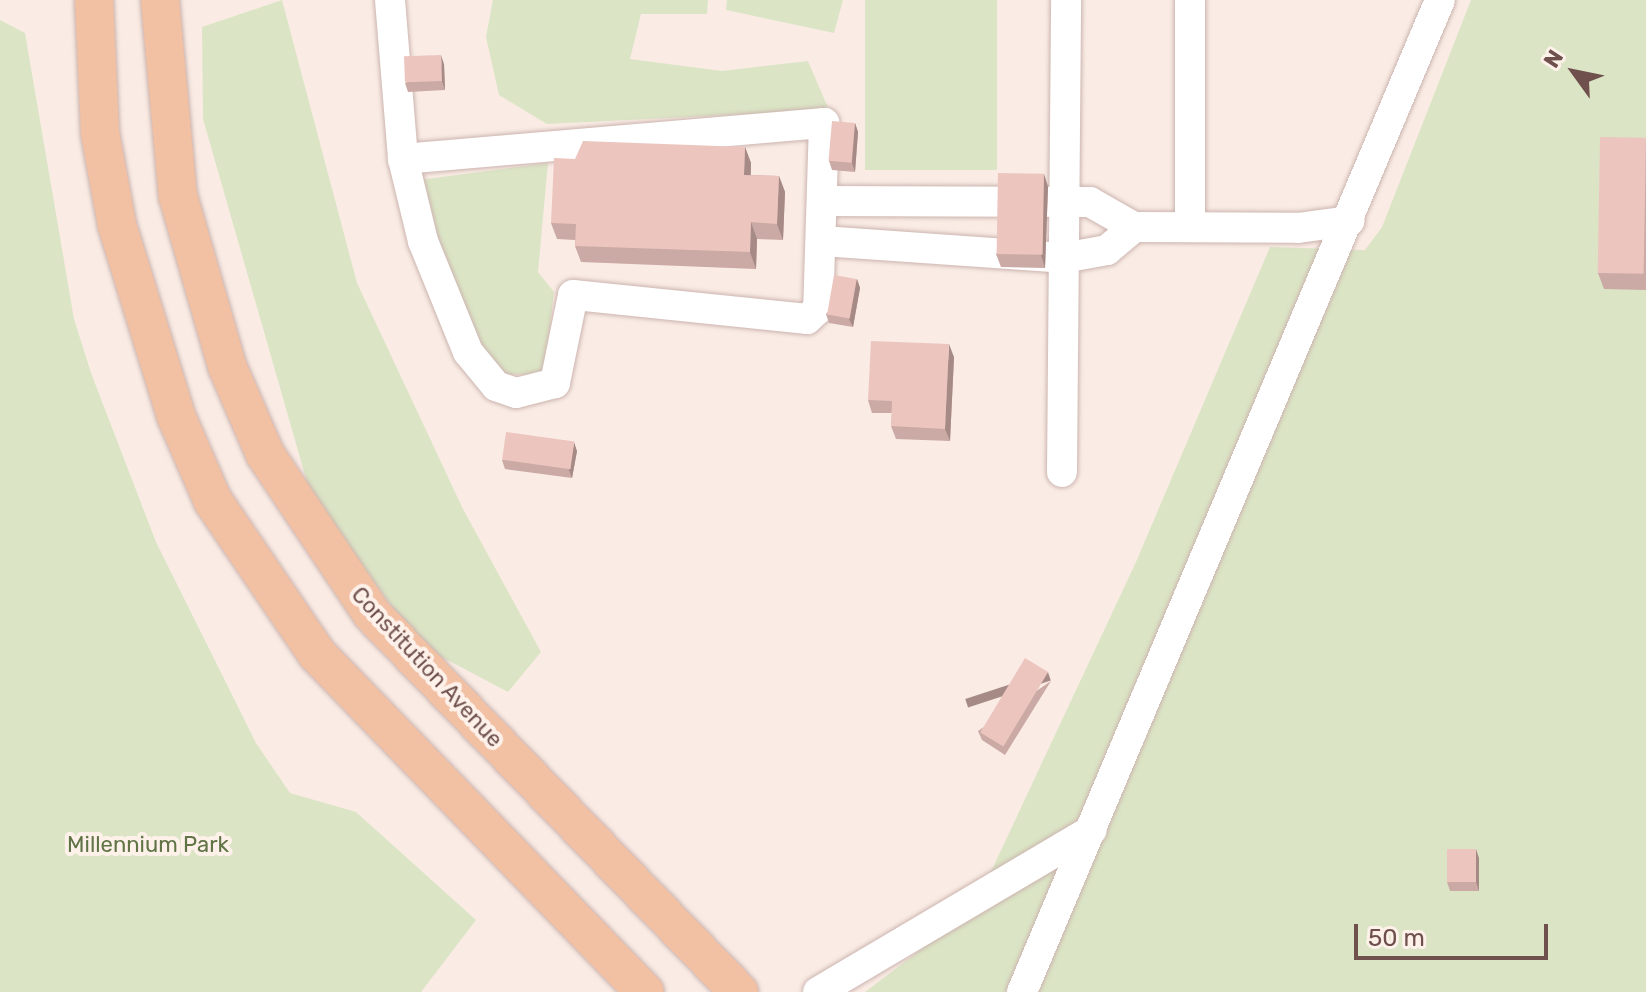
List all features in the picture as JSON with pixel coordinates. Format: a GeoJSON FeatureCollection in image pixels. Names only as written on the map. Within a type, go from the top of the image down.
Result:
{"type":"FeatureCollection","features":[{"type":"Feature","properties":{"kind":"main road"},"geometry":{"type":"LineString","coordinates":[[94,0],[100,133],[117,225],[171,403],[213,501],[317,654],[645,992]]}},
{"type":"Feature","properties":{"kind":"main road","name":"Constitution Avenue"},"geometry":{"type":"LineString","coordinates":[[160,0],[178,196],[227,366],[265,454],[372,614],[739,992]]}},
{"type":"Feature","properties":{"kind":"lane"},"geometry":{"type":"LineString","coordinates":[[390,0],[403,159],[423,241],[468,352],[496,386],[516,393],[555,383],[573,295],[807,319],[818,309],[824,123],[403,159]]}},
{"type":"Feature","properties":{"kind":"lane"},"geometry":{"type":"LineString","coordinates":[[1062,472],[1066,0]]}},
{"type":"Feature","properties":{"kind":"lane"},"geometry":{"type":"LineString","coordinates":[[1190,0],[1190,227]]}},
{"type":"Feature","properties":{"kind":"lane"},"geometry":{"type":"LineString","coordinates":[[1022,992],[1350,221],[1440,0]]}},
{"type":"Feature","properties":{"kind":"lane"},"geometry":{"type":"LineString","coordinates":[[823,201],[1064,200],[1112,210],[1134,227],[1298,228],[1350,221]]}},
{"type":"Feature","properties":{"kind":"lane"},"geometry":{"type":"LineString","coordinates":[[822,241],[1063,258],[1107,250],[1134,227]]}},
{"type":"Feature","properties":{"kind":"lane"},"geometry":{"type":"LineString","coordinates":[[818,992],[1092,830]]}},
{"type":"Feature","properties":{"kind":"green space"},"geometry":{"type":"Polygon","coordinates":[[[282,0],[357,283],[463,509],[541,652],[508,692],[421,646],[311,496],[203,119],[202,27],[282,0]]]}},
{"type":"Feature","properties":{"kind":"green space"},"geometry":{"type":"Polygon","coordinates":[[[493,0],[708,0],[707,14],[641,14],[630,59],[722,71],[808,61],[829,110],[547,124],[499,95],[486,37],[493,0]]]}},
{"type":"Feature","properties":{"kind":"green space"},"geometry":{"type":"Polygon","coordinates":[[[727,0],[843,0],[834,33],[726,10],[727,0]]]}},
{"type":"Feature","properties":{"kind":"green space"},"geometry":{"type":"Polygon","coordinates":[[[865,0],[997,0],[997,170],[865,170],[865,0]]]}},
{"type":"Feature","properties":{"kind":"green space"},"geometry":{"type":"Polygon","coordinates":[[[1471,0],[1646,0],[1646,992],[865,992],[973,910],[1136,562],[1270,247],[1365,250],[1382,227],[1471,0]]]}},
{"type":"Feature","properties":{"kind":"green space","name":"Millennium Park"},"geometry":{"type":"Polygon","coordinates":[[[0,20],[25,33],[74,319],[91,373],[156,542],[256,743],[290,793],[356,812],[476,920],[421,992],[0,992],[0,20]]]}},
{"type":"Feature","properties":{"kind":"green space"},"geometry":{"type":"Polygon","coordinates":[[[548,163],[538,272],[554,292],[544,375],[501,374],[469,335],[419,180],[548,163]]]}},
{"type":"Feature","properties":{"kind":"building"},"geometry":{"type":"Polygon","coordinates":[[[441,55],[442,81],[405,82],[404,56],[441,55]]]}},
{"type":"Feature","properties":{"kind":"building"},"geometry":{"type":"Polygon","coordinates":[[[832,121],[855,123],[851,163],[829,161],[832,121]]]}},
{"type":"Feature","properties":{"kind":"building"},"geometry":{"type":"Polygon","coordinates":[[[1600,137],[1646,138],[1644,274],[1598,273],[1600,137]]]}},
{"type":"Feature","properties":{"kind":"building"},"geometry":{"type":"Polygon","coordinates":[[[583,141],[745,147],[744,175],[779,176],[777,224],[751,222],[750,252],[575,246],[576,224],[551,223],[554,158],[575,159],[583,141]]]}},
{"type":"Feature","properties":{"kind":"building"},"geometry":{"type":"Polygon","coordinates":[[[998,173],[1044,174],[1043,255],[997,254],[998,173]]]}},
{"type":"Feature","properties":{"kind":"building"},"geometry":{"type":"Polygon","coordinates":[[[834,275],[857,279],[850,318],[827,314],[834,275]]]}},
{"type":"Feature","properties":{"kind":"building"},"geometry":{"type":"Polygon","coordinates":[[[871,341],[949,344],[945,429],[891,426],[892,401],[868,400],[871,341]]]}},
{"type":"Feature","properties":{"kind":"building"},"geometry":{"type":"Polygon","coordinates":[[[506,432],[574,442],[570,469],[502,460],[506,432]]]}},
{"type":"Feature","properties":{"kind":"building"},"geometry":{"type":"Polygon","coordinates":[[[1025,658],[1048,672],[1003,746],[980,733],[1025,658]]]}},
{"type":"Feature","properties":{"kind":"building"},"geometry":{"type":"Polygon","coordinates":[[[1447,849],[1476,849],[1476,882],[1447,882],[1447,849]]]}}]}
